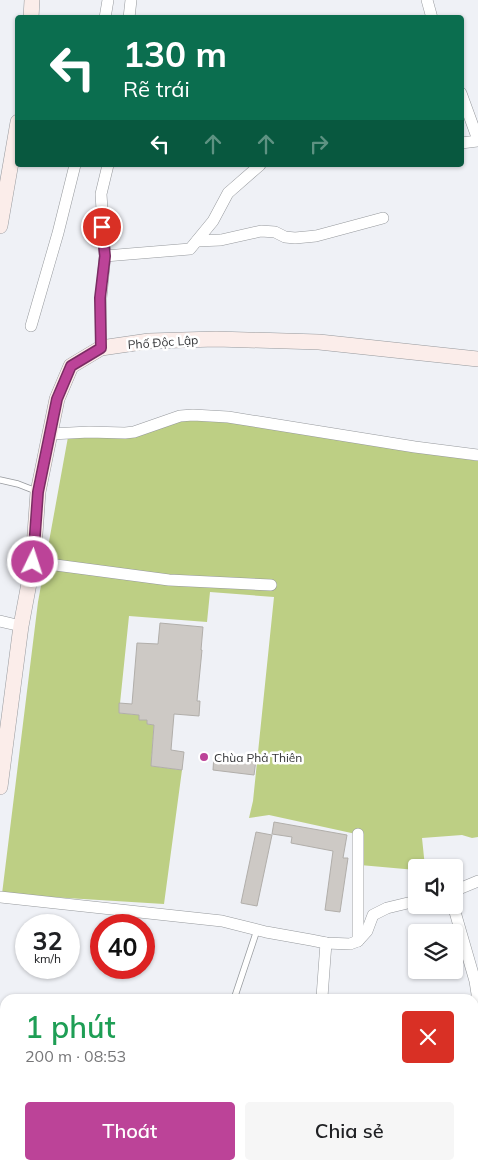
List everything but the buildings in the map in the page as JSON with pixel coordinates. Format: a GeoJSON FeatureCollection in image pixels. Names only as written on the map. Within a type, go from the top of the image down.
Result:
{"type":"FeatureCollection","features":[{"type":"Feature","properties":{"kind":"street"},"geometry":{"type":"LineString","coordinates":[[31,15],[32,0]]}},
{"type":"Feature","properties":{"kind":"street"},"geometry":{"type":"LineString","coordinates":[[106,15],[108,0]]}},
{"type":"Feature","properties":{"kind":"street"},"geometry":{"type":"LineString","coordinates":[[129,15],[131,0]]}},
{"type":"Feature","properties":{"kind":"street"},"geometry":{"type":"LineString","coordinates":[[427,0],[431,15]]}},
{"type":"Feature","properties":{"kind":"street"},"geometry":{"type":"LineString","coordinates":[[464,101],[478,140],[464,142]]}},
{"type":"Feature","properties":{"kind":"street"},"geometry":{"type":"LineString","coordinates":[[0,226],[15,139]]}},
{"type":"Feature","properties":{"kind":"street"},"geometry":{"type":"LineString","coordinates":[[31,326],[58,233],[74,167]]}},
{"type":"Feature","properties":{"kind":"street"},"geometry":{"type":"LineString","coordinates":[[101,348],[100,298],[105,256],[101,194],[108,167]]}},
{"type":"Feature","properties":{"kind":"street"},"geometry":{"type":"LineString","coordinates":[[105,256],[190,249],[214,221],[228,192],[258,167]]}},
{"type":"Feature","properties":{"kind":"street"},"geometry":{"type":"LineString","coordinates":[[197,242],[221,240],[261,231],[275,232],[285,237],[295,238],[316,236],[383,218]]}},
{"type":"Feature","properties":{"kind":"street","name":"Phố Độc Lập"},"geometry":{"type":"LineString","coordinates":[[0,787],[21,626],[33,562],[38,492],[57,399],[71,366],[101,348],[150,341],[234,339],[319,342],[478,358]]}},
{"type":"Feature","properties":{"kind":"street"},"geometry":{"type":"LineString","coordinates":[[51,434],[134,432],[180,416],[193,415],[228,417],[415,447],[478,454]]}},
{"type":"Feature","properties":{"kind":"street"},"geometry":{"type":"LineString","coordinates":[[33,562],[168,580],[271,585]]}},
{"type":"Feature","properties":{"kind":"street"},"geometry":{"type":"LineString","coordinates":[[0,622],[21,626]]}},
{"type":"Feature","properties":{"kind":"street"},"geometry":{"type":"LineString","coordinates":[[358,834],[358,941]]}},
{"type":"Feature","properties":{"kind":"street"},"geometry":{"type":"LineString","coordinates":[[463,887],[478,881]]}},
{"type":"Feature","properties":{"kind":"street"},"geometry":{"type":"LineString","coordinates":[[0,897],[222,921],[257,930],[326,943],[350,944],[358,941],[367,931],[373,915],[387,908],[408,903]]}},
{"type":"Feature","properties":{"kind":"street"},"geometry":{"type":"LineString","coordinates":[[456,914],[477,994]]}},
{"type":"Feature","properties":{"kind":"street"},"geometry":{"type":"LineString","coordinates":[[322,994],[326,943]]}},
{"type":"Feature","properties":{"kind":"lane"},"geometry":{"type":"LineString","coordinates":[[0,480],[18,484],[38,492]]}},
{"type":"Feature","properties":{"kind":"lane"},"geometry":{"type":"LineString","coordinates":[[236,994],[257,930]]}},
{"type":"Feature","properties":{"kind":"green space"},"geometry":{"type":"Polygon","coordinates":[[[183,420],[212,420],[303,432],[478,461],[478,837],[472,838],[462,835],[422,838],[424,859],[408,859],[408,869],[360,865],[356,834],[269,815],[249,818],[253,801],[274,597],[210,592],[207,622],[129,616],[119,713],[139,715],[139,719],[147,720],[147,724],[154,725],[151,766],[182,770],[164,904],[2,894],[38,602],[68,437],[183,420]]]}},
{"type":"Feature","properties":{"kind":"place","name":"Chùa Phả Thiên"},"geometry":{"type":"Point","coordinates":[204,757]}},
{"type":"Feature","properties":{"kind":"route"},"geometry":{"type":"LineString","coordinates":[[33,562],[38,492],[57,399],[71,366],[101,348],[100,298],[105,256],[102,227]]}}]}
